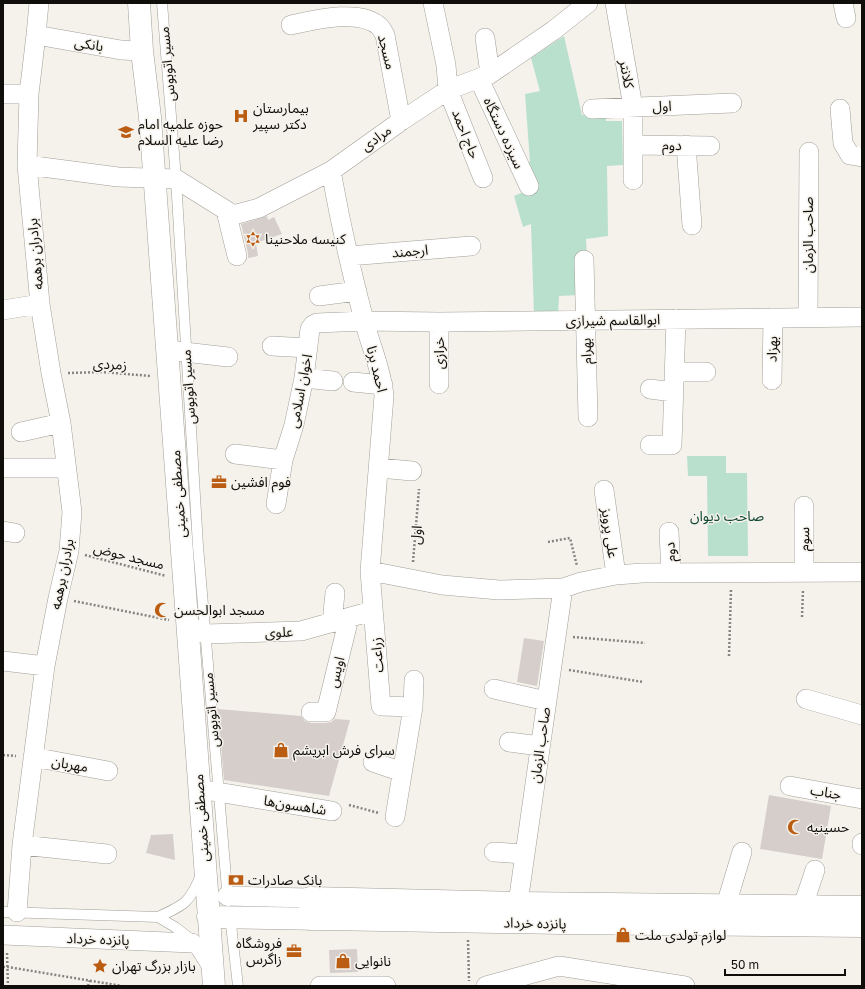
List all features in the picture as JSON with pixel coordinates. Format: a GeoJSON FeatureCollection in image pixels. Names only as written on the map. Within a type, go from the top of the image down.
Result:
{"type":"FeatureCollection","features":[{"type":"Feature","properties":{"kind":"main road","name":"مصطفی خمینی"},"geometry":{"type":"LineString","coordinates":[[139,3],[142,51],[150,117],[154,179],[176,351],[169,377],[184,580],[196,629],[209,791],[205,864],[213,983]]}},
{"type":"Feature","properties":{"kind":"main road","name":"پانزده خرداد"},"geometry":{"type":"LineString","coordinates":[[310,898],[518,903],[862,926]]}},
{"type":"Feature","properties":{"kind":"main road"},"geometry":{"type":"LineString","coordinates":[[310,898],[310,919]]}},
{"type":"Feature","properties":{"kind":"main road","name":"پانزده خرداد"},"geometry":{"type":"LineString","coordinates":[[208,916],[229,907],[310,919],[468,921],[686,914],[726,905],[862,907]]}},
{"type":"Feature","properties":{"kind":"street","name":"برادران برهمه"},"geometry":{"type":"LineString","coordinates":[[10,912],[22,845],[45,666],[69,551],[72,512],[61,424],[40,304],[28,165],[29,94],[39,3]]}},
{"type":"Feature","properties":{"kind":"street","name":"حاج احمد"},"geometry":{"type":"LineString","coordinates":[[434,3],[446,65],[448,90],[484,178]]}},
{"type":"Feature","properties":{"kind":"street","name":"مرادی"},"geometry":{"type":"LineString","coordinates":[[226,211],[237,214],[259,208],[331,171],[401,121],[448,90],[485,77],[554,30],[588,3]]}},
{"type":"Feature","properties":{"kind":"street","name":"کلانتر"},"geometry":{"type":"LineString","coordinates":[[615,3],[633,107],[634,180]]}},
{"type":"Feature","properties":{"kind":"street","name":"مسجد"},"geometry":{"type":"LineString","coordinates":[[291,25],[320,19],[340,17],[359,18],[372,21],[380,27],[384,35],[401,121]]}},
{"type":"Feature","properties":{"kind":"street","name":"بانکی"},"geometry":{"type":"LineString","coordinates":[[36,35],[121,50],[142,51]]}},
{"type":"Feature","properties":{"kind":"street","name":"سیزده دستگاه"},"geometry":{"type":"LineString","coordinates":[[485,38],[485,77],[528,186]]}},
{"type":"Feature","properties":{"kind":"street"},"geometry":{"type":"LineString","coordinates":[[3,94],[29,94]]}},
{"type":"Feature","properties":{"kind":"street","name":"اول"},"geometry":{"type":"LineString","coordinates":[[592,109],[732,104]]}},
{"type":"Feature","properties":{"kind":"street"},"geometry":{"type":"LineString","coordinates":[[840,109],[843,143],[850,155],[862,157]]}},
{"type":"Feature","properties":{"kind":"street","name":"دوم"},"geometry":{"type":"LineString","coordinates":[[634,145],[710,146]]}},
{"type":"Feature","properties":{"kind":"street"},"geometry":{"type":"LineString","coordinates":[[686,145],[692,225]]}},
{"type":"Feature","properties":{"kind":"street","name":"صاحب الزمان"},"geometry":{"type":"LineString","coordinates":[[808,318],[809,152]]}},
{"type":"Feature","properties":{"kind":"street"},"geometry":{"type":"LineString","coordinates":[[28,165],[118,177],[176,179],[226,211],[237,256]]}},
{"type":"Feature","properties":{"kind":"street","name":"احمد برنا"},"geometry":{"type":"LineString","coordinates":[[331,171],[364,321],[383,385],[384,396],[379,468],[370,571]]}},
{"type":"Feature","properties":{"kind":"street","name":"ارجمند"},"geometry":{"type":"LineString","coordinates":[[349,256],[471,246]]}},
{"type":"Feature","properties":{"kind":"street","name":"بهرام"},"geometry":{"type":"LineString","coordinates":[[584,260],[588,417]]}},
{"type":"Feature","properties":{"kind":"street"},"geometry":{"type":"LineString","coordinates":[[319,296],[357,291]]}},
{"type":"Feature","properties":{"kind":"street"},"geometry":{"type":"LineString","coordinates":[[3,310],[40,304]]}},
{"type":"Feature","properties":{"kind":"street","name":"ابوالقاسم شیرازی"},"geometry":{"type":"LineString","coordinates":[[364,321],[439,322],[862,317]]}},
{"type":"Feature","properties":{"kind":"street","name":"بهزاد"},"geometry":{"type":"LineString","coordinates":[[772,380],[773,318]]}},
{"type":"Feature","properties":{"kind":"street"},"geometry":{"type":"LineString","coordinates":[[650,445],[672,445],[676,319]]}},
{"type":"Feature","properties":{"kind":"street","name":"اخوان اسلامی"},"geometry":{"type":"LineString","coordinates":[[283,460],[294,425],[304,378],[310,329],[317,323],[364,321]]}},
{"type":"Feature","properties":{"kind":"street","name":"خرازی"},"geometry":{"type":"LineString","coordinates":[[439,322],[439,384]]}},
{"type":"Feature","properties":{"kind":"street"},"geometry":{"type":"LineString","coordinates":[[272,346],[308,348]]}},
{"type":"Feature","properties":{"kind":"street"},"geometry":{"type":"LineString","coordinates":[[176,351],[228,357]]}},
{"type":"Feature","properties":{"kind":"street"},"geometry":{"type":"LineString","coordinates":[[674,372],[706,372]]}},
{"type":"Feature","properties":{"kind":"street"},"geometry":{"type":"LineString","coordinates":[[304,378],[333,381]]}},
{"type":"Feature","properties":{"kind":"street"},"geometry":{"type":"LineString","coordinates":[[353,382],[383,385]]}},
{"type":"Feature","properties":{"kind":"street"},"geometry":{"type":"LineString","coordinates":[[650,389],[673,392]]}},
{"type":"Feature","properties":{"kind":"street"},"geometry":{"type":"LineString","coordinates":[[21,432],[61,424]]}},
{"type":"Feature","properties":{"kind":"street"},"geometry":{"type":"LineString","coordinates":[[236,454],[283,460],[276,504]]}},
{"type":"Feature","properties":{"kind":"street"},"geometry":{"type":"LineString","coordinates":[[3,468],[66,468]]}},
{"type":"Feature","properties":{"kind":"street"},"geometry":{"type":"LineString","coordinates":[[379,468],[412,470]]}},
{"type":"Feature","properties":{"kind":"street","name":"علی پرویز"},"geometry":{"type":"LineString","coordinates":[[604,490],[616,575]]}},
{"type":"Feature","properties":{"kind":"street","name":"سوم"},"geometry":{"type":"LineString","coordinates":[[804,506],[804,572]]}},
{"type":"Feature","properties":{"kind":"street","name":"دوم"},"geometry":{"type":"LineString","coordinates":[[669,532],[671,573]]}},
{"type":"Feature","properties":{"kind":"street"},"geometry":{"type":"LineString","coordinates":[[370,571],[442,585],[499,590],[572,585],[616,575],[642,573],[862,572]]}},
{"type":"Feature","properties":{"kind":"street","name":"زراعت"},"geometry":{"type":"LineString","coordinates":[[370,571],[372,611],[382,706],[413,707]]}},
{"type":"Feature","properties":{"kind":"street","name":"صاحب الزمان"},"geometry":{"type":"LineString","coordinates":[[518,903],[556,636],[572,585]]}},
{"type":"Feature","properties":{"kind":"street"},"geometry":{"type":"LineString","coordinates":[[335,592],[340,620]]}},
{"type":"Feature","properties":{"kind":"street","name":"علوی"},"geometry":{"type":"LineString","coordinates":[[196,629],[301,631],[372,611]]}},
{"type":"Feature","properties":{"kind":"street","name":"اویس"},"geometry":{"type":"LineString","coordinates":[[311,712],[326,712],[340,620]]}},
{"type":"Feature","properties":{"kind":"street"},"geometry":{"type":"LineString","coordinates":[[3,661],[45,666]]}},
{"type":"Feature","properties":{"kind":"street"},"geometry":{"type":"LineString","coordinates":[[395,817],[413,707],[414,680]]}},
{"type":"Feature","properties":{"kind":"street"},"geometry":{"type":"LineString","coordinates":[[494,689],[546,701]]}},
{"type":"Feature","properties":{"kind":"street"},"geometry":{"type":"LineString","coordinates":[[806,699],[862,715]]}},
{"type":"Feature","properties":{"kind":"street"},"geometry":{"type":"LineString","coordinates":[[509,742],[540,746]]}},
{"type":"Feature","properties":{"kind":"street","name":"مهربان"},"geometry":{"type":"LineString","coordinates":[[33,757],[108,771]]}},
{"type":"Feature","properties":{"kind":"street"},"geometry":{"type":"LineString","coordinates":[[374,762],[402,772]]}},
{"type":"Feature","properties":{"kind":"street","name":"جناب"},"geometry":{"type":"LineString","coordinates":[[790,786],[862,799]]}},
{"type":"Feature","properties":{"kind":"street","name":"شاهسون‌ها"},"geometry":{"type":"LineString","coordinates":[[209,791],[332,811]]}},
{"type":"Feature","properties":{"kind":"street"},"geometry":{"type":"LineString","coordinates":[[22,845],[107,854]]}},
{"type":"Feature","properties":{"kind":"street"},"geometry":{"type":"LineString","coordinates":[[494,852],[524,854]]}},
{"type":"Feature","properties":{"kind":"street"},"geometry":{"type":"LineString","coordinates":[[726,905],[742,852]]}},
{"type":"Feature","properties":{"kind":"street"},"geometry":{"type":"LineString","coordinates":[[803,906],[815,870]]}},
{"type":"Feature","properties":{"kind":"street","name":"پانزده خرداد"},"geometry":{"type":"LineString","coordinates":[[229,907],[310,898]]}},
{"type":"Feature","properties":{"kind":"street","name":"پانزده خرداد"},"geometry":{"type":"LineString","coordinates":[[3,935],[192,943]]}},
{"type":"Feature","properties":{"kind":"street"},"geometry":{"type":"LineString","coordinates":[[486,986],[559,966],[604,980],[685,986]]}},
{"type":"Feature","properties":{"kind":"street"},"geometry":{"type":"LineString","coordinates":[[320,986],[386,986]]}},
{"type":"Feature","properties":{"kind":"lane","name":"مسیر اتوبوس"},"geometry":{"type":"LineString","coordinates":[[162,3],[176,179],[176,351],[198,546],[196,629]]}},
{"type":"Feature","properties":{"kind":"lane"},"geometry":{"type":"LineString","coordinates":[[209,791],[229,907],[238,986]]}},
{"type":"Feature","properties":{"kind":"lane"},"geometry":{"type":"LineString","coordinates":[[158,916],[179,907],[190,898],[205,864]]}},
{"type":"Feature","properties":{"kind":"lane","name":"پانزده خرداد"},"geometry":{"type":"LineString","coordinates":[[10,912],[158,916]]}},
{"type":"Feature","properties":{"kind":"lane"},"geometry":{"type":"LineString","coordinates":[[158,916],[176,926],[188,937],[213,983]]}},
{"type":"Feature","properties":{"kind":"path","name":"زمردی"},"geometry":{"type":"LineString","coordinates":[[51,373],[101,372],[169,377]]}},
{"type":"Feature","properties":{"kind":"path","name":"اول"},"geometry":{"type":"LineString","coordinates":[[412,580],[419,489]]}},
{"type":"Feature","properties":{"kind":"path"},"geometry":{"type":"LineString","coordinates":[[548,542],[570,538],[572,585]]}},
{"type":"Feature","properties":{"kind":"path","name":"مسجد حوض"},"geometry":{"type":"LineString","coordinates":[[69,551],[184,580]]}},
{"type":"Feature","properties":{"kind":"path"},"geometry":{"type":"LineString","coordinates":[[729,656],[731,572]]}},
{"type":"Feature","properties":{"kind":"path"},"geometry":{"type":"LineString","coordinates":[[802,617],[804,572]]}},
{"type":"Feature","properties":{"kind":"path"},"geometry":{"type":"LineString","coordinates":[[58,598],[196,629]]}},
{"type":"Feature","properties":{"kind":"path"},"geometry":{"type":"LineString","coordinates":[[556,636],[645,643]]}},
{"type":"Feature","properties":{"kind":"path"},"geometry":{"type":"LineString","coordinates":[[551,668],[644,682]]}},
{"type":"Feature","properties":{"kind":"path","name":"شاهسون‌ها"},"geometry":{"type":"LineString","coordinates":[[332,811],[340,803],[395,817]]}},
{"type":"Feature","properties":{"kind":"path"},"geometry":{"type":"LineString","coordinates":[[468,921],[469,986]]}},
{"type":"Feature","properties":{"kind":"path"},"geometry":{"type":"LineString","coordinates":[[3,967],[122,986]]}},
{"type":"Feature","properties":{"kind":"path"},"geometry":{"type":"LineString","coordinates":[[8,967],[8,986]]}},
{"type":"Feature","properties":{"kind":"path"},"geometry":{"type":"LineString","coordinates":[[88,986],[90,980]]}},
{"type":"Feature","properties":{"kind":"green space"},"geometry":{"type":"Polygon","coordinates":[[[564,36],[582,115],[605,113],[606,121],[622,121],[623,165],[607,166],[608,236],[586,239],[587,257],[580,295],[559,296],[558,315],[534,315],[531,224],[523,227],[514,196],[533,188],[521,165],[530,162],[525,94],[540,91],[531,58],[564,36]]]}},
{"type":"Feature","properties":{"kind":"green space","name":"صاحب دیوان"},"geometry":{"type":"Polygon","coordinates":[[[687,456],[726,456],[726,473],[747,473],[748,556],[708,556],[707,476],[688,476],[687,456]]]}},
{"type":"Feature","properties":{"kind":"building","name":"کنیسه ملاحنینا"},"geometry":{"type":"Polygon","coordinates":[[[267,216],[268,220],[274,217],[282,234],[256,243],[258,256],[248,258],[241,224],[267,216]]]}},
{"type":"Feature","properties":{"kind":"building"},"geometry":{"type":"Polygon","coordinates":[[[524,638],[544,641],[537,686],[517,682],[524,638]]]}},
{"type":"Feature","properties":{"kind":"building","name":"سرای فرش ابریشم"},"geometry":{"type":"Polygon","coordinates":[[[218,709],[301,716],[305,721],[311,723],[326,723],[335,719],[350,720],[329,796],[224,780],[218,709]]]}},
{"type":"Feature","properties":{"kind":"building","name":"حسینیه"},"geometry":{"type":"Polygon","coordinates":[[[769,795],[831,806],[822,859],[760,849],[769,795]]]}},
{"type":"Feature","properties":{"kind":"building"},"geometry":{"type":"Polygon","coordinates":[[[173,834],[175,860],[146,853],[151,835],[173,834]]]}},
{"type":"Feature","properties":{"kind":"building","name":"نانوایی"},"geometry":{"type":"Polygon","coordinates":[[[357,949],[358,972],[330,973],[329,950],[357,949]]]}},
{"type":"Feature","properties":{"kind":"place","name":"بیمارستان دکتر سپیر"},"geometry":{"type":"Point","coordinates":[241,116]}},
{"type":"Feature","properties":{"kind":"place","name":"حوزه علمیه امام رضا علیه السلام"},"geometry":{"type":"Point","coordinates":[126,132]}},
{"type":"Feature","properties":{"kind":"place","name":"کنیسه ملاحنینا"},"geometry":{"type":"Point","coordinates":[253,239]}},
{"type":"Feature","properties":{"kind":"place","name":"فوم افشین"},"geometry":{"type":"Point","coordinates":[219,482]}},
{"type":"Feature","properties":{"kind":"place","name":"مسجد ابوالحسن"},"geometry":{"type":"Point","coordinates":[162,610]}},
{"type":"Feature","properties":{"kind":"place","name":"سرای فرش ابریشم"},"geometry":{"type":"Point","coordinates":[281,750]}},
{"type":"Feature","properties":{"kind":"place","name":"حسینیه"},"geometry":{"type":"Point","coordinates":[795,827]}},
{"type":"Feature","properties":{"kind":"place","name":"بانک صادرات"},"geometry":{"type":"Point","coordinates":[236,880]}},
{"type":"Feature","properties":{"kind":"place","name":"لوازم تولدی ملت"},"geometry":{"type":"Point","coordinates":[623,935]}},
{"type":"Feature","properties":{"kind":"place","name":"فروشگاه زاگرس"},"geometry":{"type":"Point","coordinates":[294,951]}},
{"type":"Feature","properties":{"kind":"place","name":"نانوایی"},"geometry":{"type":"Point","coordinates":[343,961]}},
{"type":"Feature","properties":{"kind":"place","name":"بازار بزرگ تهران"},"geometry":{"type":"Point","coordinates":[100,966]}}]}
